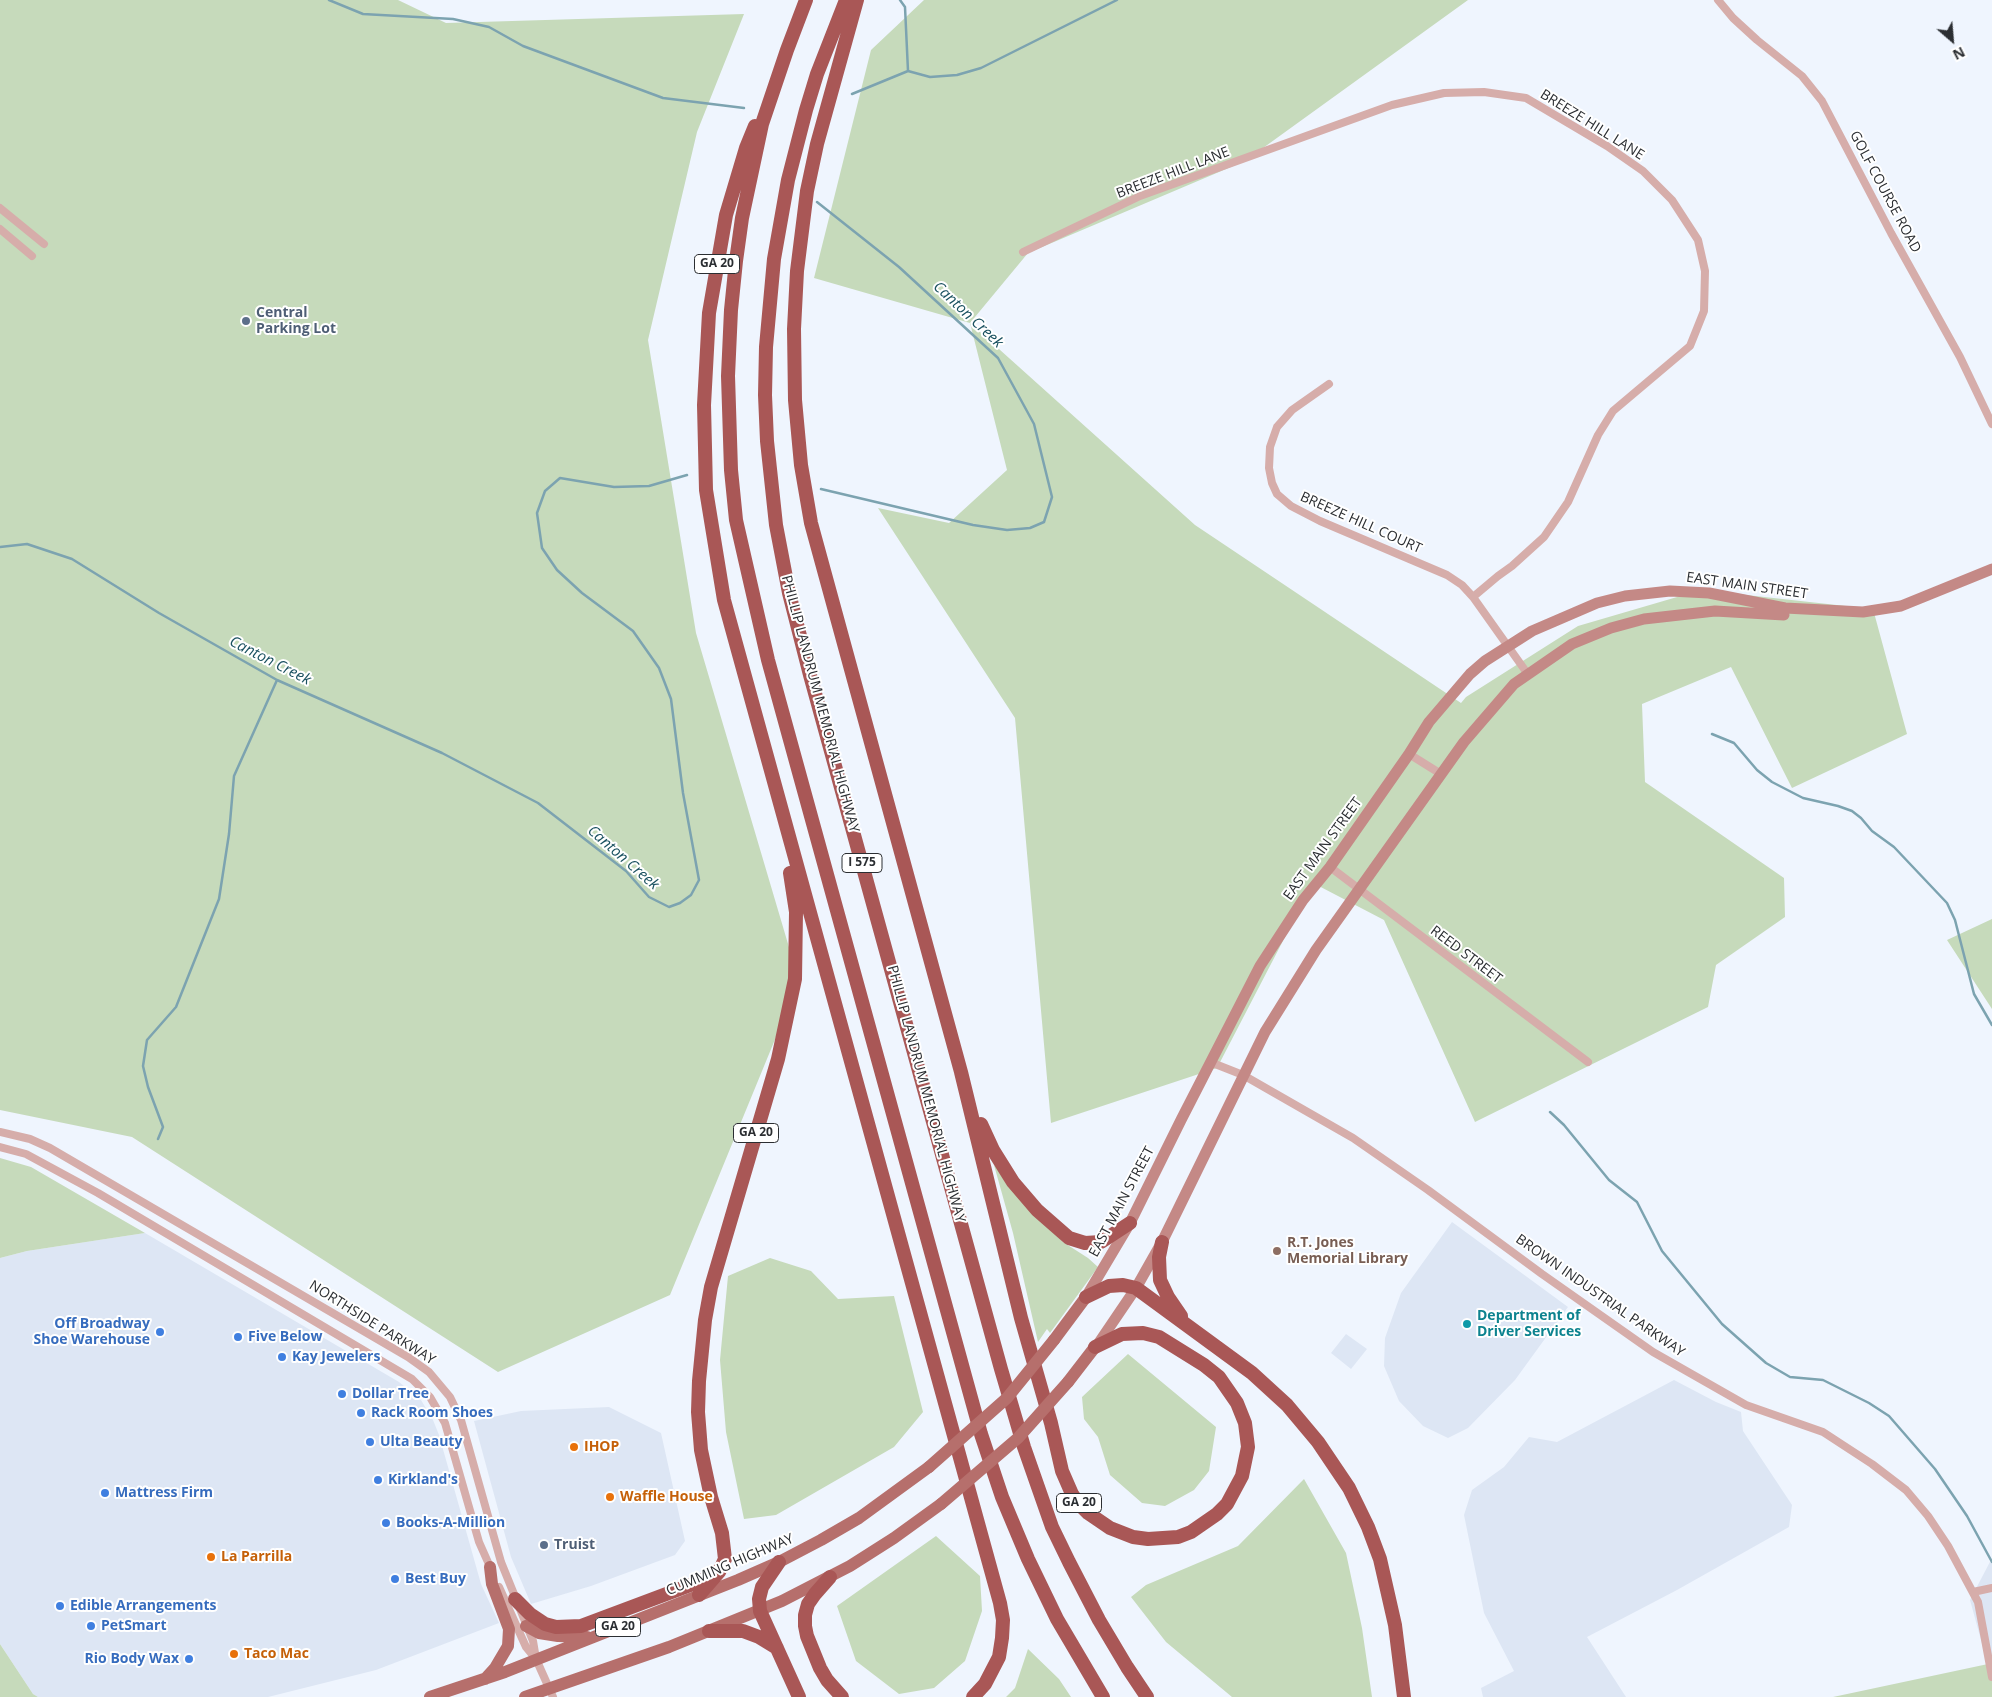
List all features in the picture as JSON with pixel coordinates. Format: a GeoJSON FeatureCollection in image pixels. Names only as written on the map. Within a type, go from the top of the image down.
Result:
{"type":"FeatureCollection","features":[{"type":"Feature","properties":{"kind":"highway","name":"I 575"},"geometry":{"type":"LineString","coordinates":[[806,0],[762,124],[742,218],[736,261],[731,310],[728,376],[731,470],[736,520],[768,660],[981,1434],[1002,1497],[1028,1559],[1057,1619],[1103,1697]]}},
{"type":"Feature","properties":{"kind":"highway","name":"PHILLIP LANDRUM MEMORIAL HIGHWAY"},"geometry":{"type":"LineString","coordinates":[[846,0],[817,74],[806,110],[788,180],[774,259],[766,348],[765,395],[767,441],[776,525],[789,593],[810,674],[1024,1447],[1052,1526],[1068,1562],[1104,1628],[1147,1697]]}},
{"type":"Feature","properties":{"kind":"highway","name":"GA 20"},"geometry":{"type":"LineString","coordinates":[[857,0],[817,144],[800,237],[794,329],[794,400],[797,433],[811,523],[961,1072],[1021,1318],[1051,1423],[1058,1459],[1072,1494],[1084,1509],[1110,1528],[1133,1537],[1164,1539],[1191,1532],[1217,1514],[1227,1504],[1242,1476],[1248,1446],[1245,1423],[1238,1403],[1219,1377],[1204,1365],[1159,1337],[1143,1334],[1122,1334],[1095,1347]]}},
{"type":"Feature","properties":{"kind":"highway","name":"GA 20"},"geometry":{"type":"LineString","coordinates":[[699,1595],[719,1572],[725,1558],[722,1533],[711,1497],[701,1450],[698,1412],[705,1320],[711,1287],[778,1060],[795,979],[796,912],[782,815],[724,600],[717,566],[706,490],[704,405],[709,312],[726,216],[746,148],[787,50]]}},
{"type":"Feature","properties":{"kind":"highway"},"geometry":{"type":"LineString","coordinates":[[782,815],[1000,1603],[1003,1620],[999,1657],[985,1684],[973,1697]]}},
{"type":"Feature","properties":{"kind":"highway"},"geometry":{"type":"LineString","coordinates":[[961,1072],[985,1134],[998,1158],[1025,1196],[1050,1222],[1069,1238],[1085,1243],[1100,1242],[1130,1223]]}},
{"type":"Feature","properties":{"kind":"highway"},"geometry":{"type":"LineString","coordinates":[[1162,1242],[1158,1270],[1160,1280],[1168,1297],[1191,1328]]}},
{"type":"Feature","properties":{"kind":"highway"},"geometry":{"type":"LineString","coordinates":[[1086,1297],[1109,1286],[1123,1285],[1136,1288],[1252,1373],[1271,1390],[1312,1436],[1334,1464],[1349,1488],[1368,1527],[1384,1575],[1395,1625],[1404,1697]]}},
{"type":"Feature","properties":{"kind":"highway"},"geometry":{"type":"LineString","coordinates":[[515,1599],[530,1614],[545,1624],[556,1627],[574,1627],[622,1611],[707,1578],[715,1570],[719,1553],[709,1507],[711,1497]]}},
{"type":"Feature","properties":{"kind":"highway"},"geometry":{"type":"LineString","coordinates":[[779,1562],[762,1587],[759,1599],[760,1611],[799,1697]]}},
{"type":"Feature","properties":{"kind":"highway"},"geometry":{"type":"LineString","coordinates":[[830,1577],[808,1604],[805,1626],[820,1668],[842,1697]]}},
{"type":"Feature","properties":{"kind":"highway"},"geometry":{"type":"LineString","coordinates":[[709,1632],[743,1631],[759,1637],[777,1649]]}},
{"type":"Feature","properties":{"kind":"main road","name":"EAST MAIN STREET"},"geometry":{"type":"LineString","coordinates":[[1007,1398],[1086,1297],[1130,1223],[1260,966],[1303,900],[1330,867],[1409,754],[1429,722],[1470,674],[1485,661],[1532,631],[1597,603],[1625,596],[1670,591],[1709,592],[1785,608],[1863,612],[1901,606],[1992,570]]}},
{"type":"Feature","properties":{"kind":"main road","name":"EAST MAIN STREET"},"geometry":{"type":"LineString","coordinates":[[830,1577],[886,1543],[941,1504],[1018,1438],[1068,1382],[1095,1347],[1136,1288],[1162,1242],[1270,1024],[1316,950],[1441,774],[1476,728],[1514,684],[1572,644],[1611,628],[1644,619],[1715,611],[1809,616],[1853,612]]}},
{"type":"Feature","properties":{"kind":"main road","name":"CUMMING HIGHWAY"},"geometry":{"type":"LineString","coordinates":[[430,1697],[536,1660],[779,1562],[859,1518],[929,1467],[1007,1398]]}},
{"type":"Feature","properties":{"kind":"main road"},"geometry":{"type":"LineString","coordinates":[[485,1679],[495,1668],[508,1646],[509,1630],[492,1584],[490,1567]]}},
{"type":"Feature","properties":{"kind":"main road","name":"GA 20"},"geometry":{"type":"LineString","coordinates":[[525,1697],[551,1693],[709,1632],[760,1611],[830,1577]]}},
{"type":"Feature","properties":{"kind":"main road"},"geometry":{"type":"LineString","coordinates":[[526,1626],[539,1633],[590,1638]]}},
{"type":"Feature","properties":{"kind":"street","name":"GOLF COURSE ROAD"},"geometry":{"type":"LineString","coordinates":[[1718,0],[1733,18],[1757,40],[1802,76],[1822,101],[1891,233],[1960,357],[1992,424]]}},
{"type":"Feature","properties":{"kind":"street","name":"BREEZE HILL LANE"},"geometry":{"type":"LineString","coordinates":[[1023,252],[1140,196],[1392,105],[1444,93],[1484,92],[1526,98],[1607,146],[1643,172],[1672,200],[1698,240],[1705,271],[1704,310],[1690,346],[1613,411],[1598,435],[1568,502],[1544,537],[1473,597]]}},
{"type":"Feature","properties":{"kind":"street"},"geometry":{"type":"LineString","coordinates":[[0,208],[44,244]]}},
{"type":"Feature","properties":{"kind":"street"},"geometry":{"type":"LineString","coordinates":[[0,230],[32,256]]}},
{"type":"Feature","properties":{"kind":"street","name":"BREEZE HILL COURT"},"geometry":{"type":"LineString","coordinates":[[1329,384],[1292,410],[1276,427],[1270,448],[1269,468],[1272,483],[1277,494],[1291,506],[1320,521],[1448,575],[1462,584],[1528,673]]}},
{"type":"Feature","properties":{"kind":"street"},"geometry":{"type":"LineString","coordinates":[[1409,754],[1441,774]]}},
{"type":"Feature","properties":{"kind":"street","name":"REED STREET"},"geometry":{"type":"LineString","coordinates":[[1330,867],[1588,1062]]}},
{"type":"Feature","properties":{"kind":"street","name":"BROWN INDUSTRIAL PARKWAY"},"geometry":{"type":"LineString","coordinates":[[1210,1062],[1243,1076],[1353,1138],[1436,1195],[1542,1274],[1653,1352],[1746,1405],[1823,1432],[1872,1464],[1906,1490],[1928,1516],[1948,1546],[1978,1602],[1992,1677]]}},
{"type":"Feature","properties":{"kind":"street","name":"NORTHSIDE PARKWAY"},"geometry":{"type":"LineString","coordinates":[[0,1132],[30,1139],[50,1148],[384,1343],[430,1372],[450,1397],[461,1420],[495,1544],[533,1641],[536,1660]]}},
{"type":"Feature","properties":{"kind":"street","name":"NORTHSIDE PARKWAY"},"geometry":{"type":"LineString","coordinates":[[0,1147],[26,1154],[83,1184],[412,1379],[434,1403],[445,1424],[479,1542],[526,1647],[536,1660]]}},
{"type":"Feature","properties":{"kind":"street"},"geometry":{"type":"LineString","coordinates":[[1973,1592],[1992,1588]]}},
{"type":"Feature","properties":{"kind":"street"},"geometry":{"type":"LineString","coordinates":[[536,1660],[551,1693]]}},
{"type":"Feature","properties":{"kind":"shaded area"},"geometry":{"type":"Polygon","coordinates":[[[1452,1222],[1568,1307],[1515,1380],[1468,1428],[1448,1438],[1423,1426],[1399,1401],[1384,1366],[1385,1338],[1401,1293],[1452,1222]]]}},
{"type":"Feature","properties":{"kind":"shaded area"},"geometry":{"type":"Polygon","coordinates":[[[145,1233],[399,1382],[421,1400],[433,1420],[439,1435],[481,1584],[499,1623],[376,1670],[268,1697],[38,1697],[33,1694],[0,1644],[0,1258],[27,1251],[145,1233]]]}},
{"type":"Feature","properties":{"kind":"shaded area"},"geometry":{"type":"Polygon","coordinates":[[[1346,1334],[1367,1349],[1351,1369],[1331,1353],[1346,1334]]]}},
{"type":"Feature","properties":{"kind":"shaded area"},"geometry":{"type":"Polygon","coordinates":[[[1674,1380],[1716,1402],[1741,1412],[1743,1431],[1792,1505],[1789,1527],[1677,1590],[1587,1637],[1626,1697],[1483,1697],[1481,1688],[1514,1671],[1484,1613],[1464,1515],[1472,1490],[1504,1467],[1529,1437],[1557,1442],[1674,1380]]]}},
{"type":"Feature","properties":{"kind":"shaded area"},"geometry":{"type":"Polygon","coordinates":[[[609,1407],[661,1433],[685,1541],[675,1555],[591,1586],[531,1604],[511,1557],[474,1421],[521,1411],[609,1407]]]}},
{"type":"Feature","properties":{"kind":"shaded area"},"geometry":{"type":"Polygon","coordinates":[[[1992,1558],[1992,1680],[1970,1600],[1992,1558]]]}},
{"type":"Feature","properties":{"kind":"green space"},"geometry":{"type":"Polygon","coordinates":[[[0,0],[398,0],[446,23],[744,14],[697,132],[648,340],[696,633],[799,981],[670,1295],[498,1372],[132,1137],[0,1110],[0,0]]]}},
{"type":"Feature","properties":{"kind":"green space"},"geometry":{"type":"Polygon","coordinates":[[[924,0],[1468,0],[1245,161],[1028,253],[970,323],[814,278],[871,50],[924,0]]]}},
{"type":"Feature","properties":{"kind":"green space"},"geometry":{"type":"Polygon","coordinates":[[[970,323],[1195,525],[1461,703],[1466,697],[1578,626],[1701,590],[1873,609],[1907,734],[1792,788],[1731,667],[1642,704],[1645,782],[1784,878],[1785,917],[1716,965],[1708,1007],[1475,1122],[1384,920],[1313,883],[1217,1068],[1051,1123],[1015,718],[878,508],[949,523],[1007,470],[970,323]]]}},
{"type":"Feature","properties":{"kind":"green space"},"geometry":{"type":"Polygon","coordinates":[[[1992,919],[1992,1009],[1947,940],[1992,919]]]}},
{"type":"Feature","properties":{"kind":"green space"},"geometry":{"type":"Polygon","coordinates":[[[0,1158],[31,1167],[145,1233],[27,1251],[0,1258],[0,1158]]]}},
{"type":"Feature","properties":{"kind":"green space"},"geometry":{"type":"Polygon","coordinates":[[[994,1165],[1063,1242],[1088,1258],[1098,1267],[1050,1333],[1047,1329],[1038,1342],[1013,1233],[994,1165]]]}},
{"type":"Feature","properties":{"kind":"green space"},"geometry":{"type":"Polygon","coordinates":[[[770,1258],[811,1271],[838,1299],[894,1296],[923,1412],[894,1447],[776,1515],[744,1519],[726,1432],[720,1360],[728,1276],[770,1258]]]}},
{"type":"Feature","properties":{"kind":"green space"},"geometry":{"type":"Polygon","coordinates":[[[1128,1354],[1216,1427],[1209,1471],[1194,1490],[1165,1506],[1142,1503],[1110,1475],[1098,1437],[1084,1419],[1082,1397],[1128,1354]]]}},
{"type":"Feature","properties":{"kind":"green space"},"geometry":{"type":"Polygon","coordinates":[[[1304,1479],[1346,1553],[1362,1628],[1372,1697],[1232,1697],[1166,1642],[1131,1597],[1146,1585],[1238,1546],[1304,1479]]]}},
{"type":"Feature","properties":{"kind":"green space"},"geometry":{"type":"Polygon","coordinates":[[[936,1536],[980,1576],[982,1611],[965,1661],[934,1688],[899,1694],[856,1661],[837,1606],[936,1536]]]}},
{"type":"Feature","properties":{"kind":"green space"},"geometry":{"type":"Polygon","coordinates":[[[0,1644],[33,1694],[38,1697],[0,1697],[0,1644]]]}},
{"type":"Feature","properties":{"kind":"green space"},"geometry":{"type":"Polygon","coordinates":[[[1028,1649],[1059,1679],[1071,1697],[1006,1697],[1015,1688],[1028,1649]]]}},
{"type":"Feature","properties":{"kind":"green space"},"geometry":{"type":"Polygon","coordinates":[[[1988,1664],[1992,1680],[1992,1697],[1833,1697],[1988,1664]]]}},
{"type":"Feature","properties":{"kind":"waterway"},"geometry":{"type":"LineString","coordinates":[[329,0],[363,14],[453,19],[489,27],[523,46],[663,98],[744,108]]}},
{"type":"Feature","properties":{"kind":"waterway"},"geometry":{"type":"LineString","coordinates":[[900,0],[905,7],[908,71]]}},
{"type":"Feature","properties":{"kind":"waterway","name":"Canton Creek"},"geometry":{"type":"LineString","coordinates":[[852,94],[908,71],[930,77],[957,75],[981,68],[1117,0]]}},
{"type":"Feature","properties":{"kind":"waterway","name":"Canton Creek"},"geometry":{"type":"LineString","coordinates":[[817,202],[899,267],[998,358],[1034,424],[1052,497],[1044,522],[1030,528],[1007,530],[973,525],[821,489]]}},
{"type":"Feature","properties":{"kind":"waterway","name":"Canton Creek"},"geometry":{"type":"LineString","coordinates":[[0,547],[27,544],[72,559],[159,613],[277,680],[442,753],[538,803],[626,871],[649,897],[669,907],[680,903],[691,895],[699,880],[683,793],[671,699],[659,668],[633,631],[582,593],[557,570],[542,548],[537,513],[545,491],[560,478],[614,487],[649,486],[687,475]]}},
{"type":"Feature","properties":{"kind":"waterway"},"geometry":{"type":"LineString","coordinates":[[158,1139],[163,1127],[148,1087],[143,1066],[147,1040],[176,1007],[219,899],[229,834],[234,776],[277,680]]}},
{"type":"Feature","properties":{"kind":"waterway"},"geometry":{"type":"LineString","coordinates":[[1712,734],[1734,743],[1757,770],[1772,782],[1803,798],[1852,811],[1872,831],[1894,847],[1947,903],[1955,920],[1974,994],[1992,1025]]}},
{"type":"Feature","properties":{"kind":"waterway"},"geometry":{"type":"LineString","coordinates":[[1550,1112],[1564,1125],[1609,1180],[1637,1202],[1662,1251],[1722,1324],[1766,1363],[1790,1377],[1823,1380],[1869,1403],[1889,1416],[1935,1469],[1967,1516],[1992,1562]]}},
{"type":"Feature","properties":{"kind":"place","name":"Central Parking Lot"},"geometry":{"type":"Point","coordinates":[246,321]}},
{"type":"Feature","properties":{"kind":"place","name":"R.T. Jones Memorial Library"},"geometry":{"type":"Point","coordinates":[1277,1251]}},
{"type":"Feature","properties":{"kind":"place","name":"Department of Driver Services"},"geometry":{"type":"Point","coordinates":[1467,1324]}},
{"type":"Feature","properties":{"kind":"place","name":"Off Broadway Shoe Warehouse"},"geometry":{"type":"Point","coordinates":[160,1332]}},
{"type":"Feature","properties":{"kind":"place","name":"Five Below"},"geometry":{"type":"Point","coordinates":[238,1337]}},
{"type":"Feature","properties":{"kind":"place","name":"Kay Jewelers"},"geometry":{"type":"Point","coordinates":[282,1357]}},
{"type":"Feature","properties":{"kind":"place","name":"Dollar Tree"},"geometry":{"type":"Point","coordinates":[342,1394]}},
{"type":"Feature","properties":{"kind":"place","name":"Rack Room Shoes"},"geometry":{"type":"Point","coordinates":[361,1413]}},
{"type":"Feature","properties":{"kind":"place","name":"Ulta Beauty"},"geometry":{"type":"Point","coordinates":[370,1442]}},
{"type":"Feature","properties":{"kind":"place","name":"IHOP"},"geometry":{"type":"Point","coordinates":[574,1447]}},
{"type":"Feature","properties":{"kind":"place","name":"Kirkland's"},"geometry":{"type":"Point","coordinates":[378,1480]}},
{"type":"Feature","properties":{"kind":"place","name":"Mattress Firm"},"geometry":{"type":"Point","coordinates":[105,1493]}},
{"type":"Feature","properties":{"kind":"place","name":"Waffle House"},"geometry":{"type":"Point","coordinates":[610,1497]}},
{"type":"Feature","properties":{"kind":"place","name":"Books-A-Million"},"geometry":{"type":"Point","coordinates":[386,1523]}},
{"type":"Feature","properties":{"kind":"place","name":"Truist"},"geometry":{"type":"Point","coordinates":[544,1545]}},
{"type":"Feature","properties":{"kind":"place","name":"La Parrilla"},"geometry":{"type":"Point","coordinates":[211,1557]}},
{"type":"Feature","properties":{"kind":"place","name":"Best Buy"},"geometry":{"type":"Point","coordinates":[395,1579]}},
{"type":"Feature","properties":{"kind":"place","name":"Edible Arrangements"},"geometry":{"type":"Point","coordinates":[60,1606]}},
{"type":"Feature","properties":{"kind":"place","name":"PetSmart"},"geometry":{"type":"Point","coordinates":[91,1626]}},
{"type":"Feature","properties":{"kind":"place","name":"Taco Mac"},"geometry":{"type":"Point","coordinates":[234,1654]}},
{"type":"Feature","properties":{"kind":"place","name":"Rio Body Wax"},"geometry":{"type":"Point","coordinates":[189,1659]}}]}
